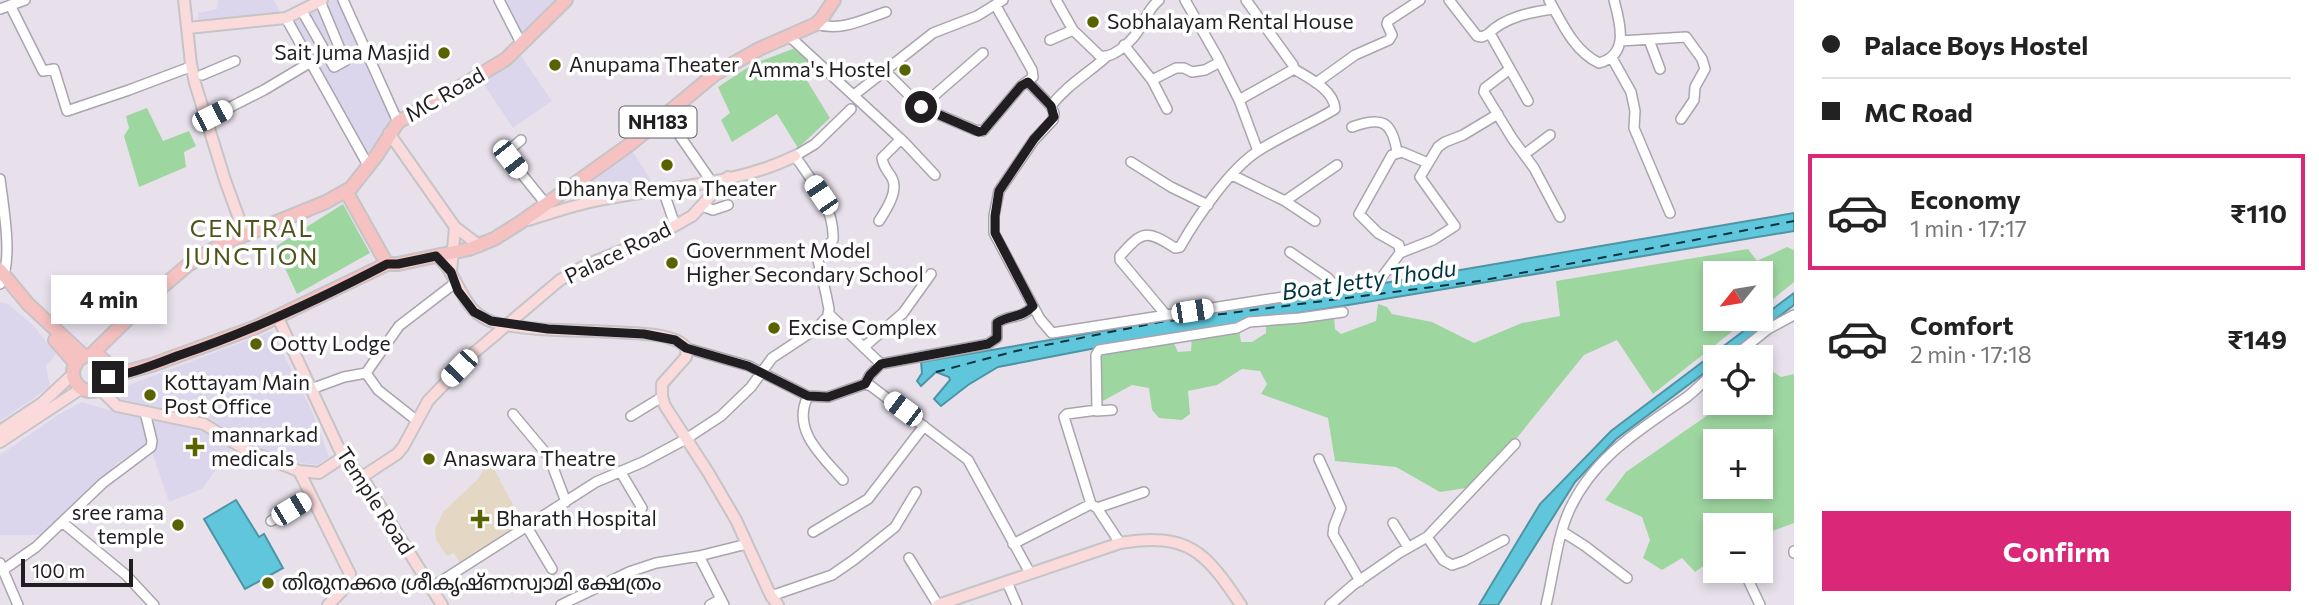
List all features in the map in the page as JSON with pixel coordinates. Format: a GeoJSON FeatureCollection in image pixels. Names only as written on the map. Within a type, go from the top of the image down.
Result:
{"type":"FeatureCollection","features":[{"type":"Feature","properties":{"kind":"highway","name":"MC Road"},"geometry":{"type":"LineString","coordinates":[[81,362],[188,265],[220,245],[316,207],[346,191],[369,167],[398,122],[495,66],[522,45],[566,0]]}},
{"type":"Feature","properties":{"kind":"highway","name":"NH183"},"geometry":{"type":"LineString","coordinates":[[108,377],[191,352],[278,318],[387,264],[480,246],[522,222],[666,116],[715,74],[759,49],[816,24],[834,0]]}},
{"type":"Feature","properties":{"kind":"highway"},"geometry":{"type":"LineString","coordinates":[[346,191],[387,264]]}},
{"type":"Feature","properties":{"kind":"highway"},"geometry":{"type":"LineString","coordinates":[[1,279],[17,304],[81,362]]}},
{"type":"Feature","properties":{"kind":"highway"},"geometry":{"type":"LineString","coordinates":[[98,357],[105,362],[108,377],[99,388],[87,390],[77,384],[81,362],[98,357]]}},
{"type":"Feature","properties":{"kind":"main road"},"geometry":{"type":"LineString","coordinates":[[184,0],[192,73],[245,235]]}},
{"type":"Feature","properties":{"kind":"main road"},"geometry":{"type":"LineString","coordinates":[[188,28],[286,18],[321,1]]}},
{"type":"Feature","properties":{"kind":"main road"},"geometry":{"type":"LineString","coordinates":[[390,133],[455,227],[480,246]]}},
{"type":"Feature","properties":{"kind":"main road"},"geometry":{"type":"LineString","coordinates":[[522,222],[591,202],[711,181],[775,166],[795,156]]}},
{"type":"Feature","properties":{"kind":"main road","name":"Palace Road"},"geometry":{"type":"LineString","coordinates":[[362,477],[397,454],[428,401],[475,352],[560,280],[586,265],[655,237],[692,216],[728,177]]}},
{"type":"Feature","properties":{"kind":"main road"},"geometry":{"type":"LineString","coordinates":[[453,278],[455,227]]}},
{"type":"Feature","properties":{"kind":"main road"},"geometry":{"type":"LineString","coordinates":[[436,256],[453,278],[458,291],[479,316],[507,325],[644,334],[675,340],[686,348],[684,361],[662,384],[665,407],[719,490],[773,601]]}},
{"type":"Feature","properties":{"kind":"main road","name":"Temple Road"},"geometry":{"type":"LineString","coordinates":[[278,318],[343,457],[362,477],[442,605]]}},
{"type":"Feature","properties":{"kind":"main road","name":"MC Road"},"geometry":{"type":"LineString","coordinates":[[0,431],[42,403],[81,362]]}},
{"type":"Feature","properties":{"kind":"main road"},"geometry":{"type":"LineString","coordinates":[[0,442],[82,388]]}},
{"type":"Feature","properties":{"kind":"main road"},"geometry":{"type":"LineString","coordinates":[[99,388],[117,406],[204,424],[246,450],[299,471],[321,476],[343,457]]}},
{"type":"Feature","properties":{"kind":"main road"},"geometry":{"type":"LineString","coordinates":[[299,471],[310,498],[350,574],[341,592],[328,605]]}},
{"type":"Feature","properties":{"kind":"main road"},"geometry":{"type":"LineString","coordinates":[[938,605],[1120,542],[1149,539],[1188,545],[1208,562],[1241,605]]}},
{"type":"Feature","properties":{"kind":"street"},"geometry":{"type":"LineString","coordinates":[[0,9],[25,0]]}},
{"type":"Feature","properties":{"kind":"street"},"geometry":{"type":"LineString","coordinates":[[343,0],[398,122]]}},
{"type":"Feature","properties":{"kind":"street"},"geometry":{"type":"LineString","coordinates":[[499,0],[522,45]]}},
{"type":"Feature","properties":{"kind":"street"},"geometry":{"type":"LineString","coordinates":[[1056,0],[1073,30],[1105,58]]}},
{"type":"Feature","properties":{"kind":"street"},"geometry":{"type":"LineString","coordinates":[[1051,106],[1071,84],[1105,58],[1112,56],[1139,31],[1153,5],[1159,0]]}},
{"type":"Feature","properties":{"kind":"street"},"geometry":{"type":"LineString","coordinates":[[1185,0],[1239,100],[1258,151]]}},
{"type":"Feature","properties":{"kind":"street"},"geometry":{"type":"LineString","coordinates":[[1166,315],[1127,270],[1120,256],[1141,235],[1150,234],[1175,248],[1180,247],[1194,223],[1241,164],[1258,151],[1335,109],[1335,102],[1328,92],[1294,69],[1246,0]]}},
{"type":"Feature","properties":{"kind":"street"},"geometry":{"type":"LineString","coordinates":[[1316,83],[1355,55],[1389,40],[1392,35],[1388,22],[1420,0]]}},
{"type":"Feature","properties":{"kind":"street"},"geometry":{"type":"LineString","coordinates":[[1449,0],[1477,36],[1482,37],[1499,25],[1551,4],[1570,37],[1599,63],[1612,58],[1620,41],[1621,30],[1614,0]]}},
{"type":"Feature","properties":{"kind":"street"},"geometry":{"type":"LineString","coordinates":[[302,10],[334,67],[345,61],[321,1]]}},
{"type":"Feature","properties":{"kind":"street"},"geometry":{"type":"LineString","coordinates":[[854,95],[884,70],[933,33],[977,16],[1000,3],[1032,70],[1032,77],[983,131],[979,132],[921,107],[884,70]]}},
{"type":"Feature","properties":{"kind":"street"},"geometry":{"type":"LineString","coordinates":[[10,5],[43,71],[54,69],[67,110],[190,67]]}},
{"type":"Feature","properties":{"kind":"street"},"geometry":{"type":"LineString","coordinates":[[816,24],[829,28],[841,27],[886,12]]}},
{"type":"Feature","properties":{"kind":"street"},"geometry":{"type":"LineString","coordinates":[[286,18],[369,167]]}},
{"type":"Feature","properties":{"kind":"street"},"geometry":{"type":"LineString","coordinates":[[1050,40],[1073,30]]}},
{"type":"Feature","properties":{"kind":"street"},"geometry":{"type":"LineString","coordinates":[[1489,34],[1528,101]]}},
{"type":"Feature","properties":{"kind":"street"},"geometry":{"type":"LineString","coordinates":[[789,36],[901,139],[935,175]]}},
{"type":"Feature","properties":{"kind":"street"},"geometry":{"type":"LineString","coordinates":[[1620,41],[1686,37],[1705,69],[1695,87],[1694,100],[1681,119]]}},
{"type":"Feature","properties":{"kind":"street"},"geometry":{"type":"LineString","coordinates":[[1648,40],[1660,69]]}},
{"type":"Feature","properties":{"kind":"street"},"geometry":{"type":"LineString","coordinates":[[1124,45],[1152,80],[1167,109]]}},
{"type":"Feature","properties":{"kind":"street"},"geometry":{"type":"LineString","coordinates":[[921,107],[984,53]]}},
{"type":"Feature","properties":{"kind":"street"},"geometry":{"type":"LineString","coordinates":[[1612,58],[1631,93],[1635,111],[1634,128],[1670,213]]}},
{"type":"Feature","properties":{"kind":"street"},"geometry":{"type":"LineString","coordinates":[[202,75],[236,61]]}},
{"type":"Feature","properties":{"kind":"street"},"geometry":{"type":"LineString","coordinates":[[207,119],[311,62]]}},
{"type":"Feature","properties":{"kind":"street"},"geometry":{"type":"LineString","coordinates":[[1152,80],[1176,68],[1192,72],[1205,70],[1220,62]]}},
{"type":"Feature","properties":{"kind":"street"},"geometry":{"type":"LineString","coordinates":[[1239,100],[1294,69]]}},
{"type":"Feature","properties":{"kind":"street"},"geometry":{"type":"LineString","coordinates":[[1510,69],[1484,90],[1560,216]]}},
{"type":"Feature","properties":{"kind":"street"},"geometry":{"type":"LineString","coordinates":[[1028,82],[1051,106],[1053,120],[1034,139],[999,191],[995,233],[1033,306],[1052,333],[1337,288],[1382,276],[1400,253],[1433,240],[1455,226],[1420,177],[1438,147],[1498,114]]}},
{"type":"Feature","properties":{"kind":"street"},"geometry":{"type":"LineString","coordinates":[[432,587],[596,482],[686,439],[721,416],[751,387],[772,358],[824,322],[828,313],[826,294],[817,256],[833,240],[834,231],[821,195],[795,156],[815,144],[851,109]]}},
{"type":"Feature","properties":{"kind":"street"},"geometry":{"type":"LineString","coordinates":[[666,116],[711,181]]}},
{"type":"Feature","properties":{"kind":"street"},"geometry":{"type":"LineString","coordinates":[[1352,127],[1373,121],[1386,125],[1392,130],[1397,152]]}},
{"type":"Feature","properties":{"kind":"street"},"geometry":{"type":"LineString","coordinates":[[1525,154],[1550,135]]}},
{"type":"Feature","properties":{"kind":"street"},"geometry":{"type":"LineString","coordinates":[[879,221],[887,209],[894,188],[894,182],[883,166],[882,158],[901,139]]}},
{"type":"Feature","properties":{"kind":"street"},"geometry":{"type":"LineString","coordinates":[[521,140],[507,152],[507,156],[546,204]]}},
{"type":"Feature","properties":{"kind":"street"},"geometry":{"type":"LineString","coordinates":[[1397,152],[1428,163]]}},
{"type":"Feature","properties":{"kind":"street"},"geometry":{"type":"LineString","coordinates":[[1397,152],[1387,161],[1359,214],[1378,233],[1399,245],[1400,253]]}},
{"type":"Feature","properties":{"kind":"street"},"geometry":{"type":"LineString","coordinates":[[1131,162],[1171,187],[1208,205]]}},
{"type":"Feature","properties":{"kind":"street"},"geometry":{"type":"LineString","coordinates":[[1285,201],[1337,165]]}},
{"type":"Feature","properties":{"kind":"street"},"geometry":{"type":"LineString","coordinates":[[1232,175],[1285,201],[1315,221]]}},
{"type":"Feature","properties":{"kind":"street"},"geometry":{"type":"LineString","coordinates":[[0,179],[6,239],[1,279]]}},
{"type":"Feature","properties":{"kind":"street"},"geometry":{"type":"LineString","coordinates":[[663,190],[675,225]]}},
{"type":"Feature","properties":{"kind":"street"},"geometry":{"type":"LineString","coordinates":[[702,206],[713,210],[728,205]]}},
{"type":"Feature","properties":{"kind":"street"},"geometry":{"type":"LineString","coordinates":[[1290,252],[1328,278],[1337,288]]}},
{"type":"Feature","properties":{"kind":"street"},"geometry":{"type":"LineString","coordinates":[[864,347],[903,313],[931,274]]}},
{"type":"Feature","properties":{"kind":"street"},"geometry":{"type":"LineString","coordinates":[[311,389],[344,377],[366,373],[399,326],[453,278]]}},
{"type":"Feature","properties":{"kind":"street"},"geometry":{"type":"LineString","coordinates":[[865,384],[881,364],[988,344],[997,338],[997,323],[1020,316],[1033,306]]}},
{"type":"Feature","properties":{"kind":"street"},"geometry":{"type":"LineString","coordinates":[[1096,411],[1096,355],[1099,350],[1237,328],[1249,323],[1343,312]]}},
{"type":"Feature","properties":{"kind":"street"},"geometry":{"type":"LineString","coordinates":[[828,313],[881,364]]}},
{"type":"Feature","properties":{"kind":"street"},"geometry":{"type":"LineString","coordinates":[[1748,345],[1794,314]]}},
{"type":"Feature","properties":{"kind":"street"},"geometry":{"type":"LineString","coordinates":[[686,348],[748,366],[808,396],[828,397],[865,384],[871,386],[968,460],[1030,573]]}},
{"type":"Feature","properties":{"kind":"street"},"geometry":{"type":"LineString","coordinates":[[366,373],[378,390],[416,420]]}},
{"type":"Feature","properties":{"kind":"street"},"geometry":{"type":"LineString","coordinates":[[1546,605],[1568,512],[1590,476],[1609,453],[1703,383]]}},
{"type":"Feature","properties":{"kind":"street"},"geometry":{"type":"LineString","coordinates":[[808,396],[803,407],[805,433],[810,443],[843,480]]}},
{"type":"Feature","properties":{"kind":"street"},"geometry":{"type":"LineString","coordinates":[[631,416],[662,397]]}},
{"type":"Feature","properties":{"kind":"street"},"geometry":{"type":"LineString","coordinates":[[1112,410],[1067,414],[1064,417],[1094,506],[1120,542]]}},
{"type":"Feature","properties":{"kind":"street"},"geometry":{"type":"LineString","coordinates":[[18,605],[2,566],[36,547],[103,483],[151,447],[145,412]]}},
{"type":"Feature","properties":{"kind":"street"},"geometry":{"type":"LineString","coordinates":[[513,414],[549,457],[566,502]]}},
{"type":"Feature","properties":{"kind":"street"},"geometry":{"type":"LineString","coordinates":[[813,533],[868,499],[923,426]]}},
{"type":"Feature","properties":{"kind":"street"},"geometry":{"type":"LineString","coordinates":[[1330,605],[1353,584],[1427,537],[1515,444]]}},
{"type":"Feature","properties":{"kind":"street"},"geometry":{"type":"LineString","coordinates":[[1320,459],[1341,509],[1333,534],[1360,581]]}},
{"type":"Feature","properties":{"kind":"street"},"geometry":{"type":"LineString","coordinates":[[621,471],[642,508]]}},
{"type":"Feature","properties":{"kind":"street"},"geometry":{"type":"LineString","coordinates":[[773,601],[832,575],[855,559],[895,527],[916,492]]}},
{"type":"Feature","properties":{"kind":"street"},"geometry":{"type":"LineString","coordinates":[[1013,544],[1094,506],[1144,492]]}},
{"type":"Feature","properties":{"kind":"street"},"geometry":{"type":"LineString","coordinates":[[271,521],[310,498]]}},
{"type":"Feature","properties":{"kind":"street"},"geometry":{"type":"LineString","coordinates":[[62,522],[126,575],[154,605]]}},
{"type":"Feature","properties":{"kind":"street"},"geometry":{"type":"LineString","coordinates":[[1393,523],[1408,547]]}},
{"type":"Feature","properties":{"kind":"street"},"geometry":{"type":"LineString","coordinates":[[527,527],[552,569]]}},
{"type":"Feature","properties":{"kind":"street"},"geometry":{"type":"LineString","coordinates":[[1563,532],[1585,545],[1627,578]]}},
{"type":"Feature","properties":{"kind":"street"},"geometry":{"type":"LineString","coordinates":[[1427,537],[1443,559],[1452,565],[1504,540]]}},
{"type":"Feature","properties":{"kind":"street"},"geometry":{"type":"LineString","coordinates":[[564,604],[629,572],[656,563],[747,544]]}},
{"type":"Feature","properties":{"kind":"street"},"geometry":{"type":"LineString","coordinates":[[699,556],[722,602],[710,605]]}},
{"type":"Feature","properties":{"kind":"street"},"geometry":{"type":"LineString","coordinates":[[909,558],[938,605]]}},
{"type":"Feature","properties":{"kind":"street"},"geometry":{"type":"LineString","coordinates":[[1007,582],[1017,605]]}},
{"type":"Feature","properties":{"kind":"street"},"geometry":{"type":"LineString","coordinates":[[1750,583],[1760,605]]}},
{"type":"Feature","properties":{"kind":"shaded area"},"geometry":{"type":"Polygon","coordinates":[[[218,0],[274,0],[282,16],[199,24],[198,13],[217,9],[218,0]]]}},
{"type":"Feature","properties":{"kind":"shaded area"},"geometry":{"type":"Polygon","coordinates":[[[330,0],[337,0],[394,118],[368,161],[289,21],[330,0]]]}},
{"type":"Feature","properties":{"kind":"shaded area"},"geometry":{"type":"Polygon","coordinates":[[[506,0],[559,0],[526,40],[506,0]]]}},
{"type":"Feature","properties":{"kind":"shaded area"},"geometry":{"type":"Polygon","coordinates":[[[521,56],[552,101],[513,128],[483,83],[521,56]]]}},
{"type":"Feature","properties":{"kind":"shaded area"},"geometry":{"type":"Polygon","coordinates":[[[632,151],[657,189],[577,203],[571,195],[632,151]]]}},
{"type":"Feature","properties":{"kind":"shaded area"},"geometry":{"type":"Polygon","coordinates":[[[0,302],[8,304],[32,324],[56,354],[46,366],[50,387],[0,421],[0,302]]]}},
{"type":"Feature","properties":{"kind":"shaded area"},"geometry":{"type":"Polygon","coordinates":[[[272,331],[311,409],[329,457],[317,465],[277,460],[250,447],[206,415],[122,405],[116,400],[118,389],[272,331]]]}},
{"type":"Feature","properties":{"kind":"shaded area"},"geometry":{"type":"Polygon","coordinates":[[[82,402],[209,431],[232,447],[202,489],[169,502],[149,443],[117,463],[83,502],[46,535],[0,535],[0,455],[58,415],[82,402]]]}},
{"type":"Feature","properties":{"kind":"shaded area","name":"Bharath Hospital"},"geometry":{"type":"Polygon","coordinates":[[[491,463],[524,526],[461,565],[454,553],[447,556],[436,540],[435,529],[443,512],[491,463]]]}},
{"type":"Feature","properties":{"kind":"green space"},"geometry":{"type":"Polygon","coordinates":[[[798,47],[821,69],[806,79],[830,118],[798,148],[777,114],[732,142],[721,120],[730,113],[718,87],[753,64],[798,47]]]}},
{"type":"Feature","properties":{"kind":"green space"},"geometry":{"type":"Polygon","coordinates":[[[147,108],[163,141],[189,131],[196,146],[184,152],[186,167],[139,187],[124,136],[129,128],[126,116],[147,108]]]}},
{"type":"Feature","properties":{"kind":"green space"},"geometry":{"type":"Polygon","coordinates":[[[343,204],[370,253],[297,294],[275,247],[343,204]]]}},
{"type":"Feature","properties":{"kind":"green space"},"geometry":{"type":"Polygon","coordinates":[[[1787,247],[1794,250],[1794,282],[1773,299],[1773,261],[1757,261],[1787,247]]]}},
{"type":"Feature","properties":{"kind":"green space"},"geometry":{"type":"Polygon","coordinates":[[[1748,249],[1757,261],[1703,261],[1703,331],[1733,331],[1715,345],[1703,345],[1703,355],[1653,394],[1617,340],[1584,355],[1516,439],[1466,488],[1440,492],[1396,467],[1335,461],[1328,418],[1261,394],[1267,384],[1260,371],[1242,369],[1217,385],[1188,391],[1190,414],[1182,420],[1159,418],[1152,410],[1149,388],[1132,385],[1101,402],[1100,352],[1172,339],[1178,352],[1191,351],[1192,336],[1239,329],[1241,342],[1252,342],[1266,333],[1266,324],[1334,315],[1335,329],[1341,334],[1376,321],[1378,304],[1387,307],[1392,314],[1432,322],[1474,343],[1522,323],[1560,316],[1556,281],[1748,249]]]}},
{"type":"Feature","properties":{"kind":"green space"},"geometry":{"type":"Polygon","coordinates":[[[1773,372],[1781,377],[1794,374],[1794,523],[1773,531],[1773,513],[1703,513],[1703,566],[1695,572],[1682,558],[1662,570],[1643,558],[1650,540],[1642,517],[1605,500],[1626,472],[1708,415],[1773,415],[1773,372]]]}},
{"type":"Feature","properties":{"kind":"water"},"geometry":{"type":"Polygon","coordinates":[[[1794,213],[1794,231],[1132,341],[998,367],[941,406],[934,399],[950,380],[949,377],[936,372],[921,386],[917,381],[922,373],[921,362],[1794,213]]]}},
{"type":"Feature","properties":{"kind":"water"},"geometry":{"type":"Polygon","coordinates":[[[1794,293],[1794,305],[1773,321],[1773,309],[1794,293]]]}},
{"type":"Feature","properties":{"kind":"water"},"geometry":{"type":"Polygon","coordinates":[[[1744,331],[1760,331],[1742,345],[1725,345],[1744,331]]]}},
{"type":"Feature","properties":{"kind":"water"},"geometry":{"type":"Polygon","coordinates":[[[1703,362],[1703,374],[1616,439],[1575,482],[1498,605],[1479,605],[1540,504],[1611,431],[1703,362]]]}},
{"type":"Feature","properties":{"kind":"water"},"geometry":{"type":"Polygon","coordinates":[[[236,500],[259,537],[264,534],[283,568],[245,589],[204,519],[236,500]]]}},
{"type":"Feature","properties":{"kind":"ferry route"},"geometry":{"type":"LineString","coordinates":[[936,372],[1016,351],[1160,322],[1479,281],[1794,221]]}},
{"type":"Feature","properties":{"kind":"place","name":"Sobhalayam Rental House"},"geometry":{"type":"Point","coordinates":[1093,22]}},
{"type":"Feature","properties":{"kind":"place","name":"Sait Juma Masjid"},"geometry":{"type":"Point","coordinates":[444,53]}},
{"type":"Feature","properties":{"kind":"place","name":"Anupama Theater"},"geometry":{"type":"Point","coordinates":[555,65]}},
{"type":"Feature","properties":{"kind":"place","name":"Amma's Hostel"},"geometry":{"type":"Point","coordinates":[905,70]}},
{"type":"Feature","properties":{"kind":"place","name":"Dhanya Remya Theater"},"geometry":{"type":"Point","coordinates":[667,165]}},
{"type":"Feature","properties":{"kind":"place","name":"Government Model Higher Secondary School"},"geometry":{"type":"Point","coordinates":[672,263]}},
{"type":"Feature","properties":{"kind":"place","name":"Excise Complex"},"geometry":{"type":"Point","coordinates":[774,328]}},
{"type":"Feature","properties":{"kind":"place","name":"Ootty Lodge"},"geometry":{"type":"Point","coordinates":[256,344]}},
{"type":"Feature","properties":{"kind":"place","name":"Kottayam Main Post Office"},"geometry":{"type":"Point","coordinates":[150,395]}},
{"type":"Feature","properties":{"kind":"place","name":"mannarkad medicals"},"geometry":{"type":"Point","coordinates":[195,447]}},
{"type":"Feature","properties":{"kind":"place","name":"Anaswara Theatre"},"geometry":{"type":"Point","coordinates":[429,459]}},
{"type":"Feature","properties":{"kind":"place","name":"Bharath Hospital"},"geometry":{"type":"Point","coordinates":[480,519]}},
{"type":"Feature","properties":{"kind":"place","name":"sree rama temple"},"geometry":{"type":"Point","coordinates":[178,525]}},
{"type":"Feature","properties":{"kind":"place","name":"തിരുനക്കര ശ്രീകൃഷ്ണസ്വാമി ക്ഷേത്രം"},"geometry":{"type":"Point","coordinates":[268,583]}},
{"type":"Feature","properties":{"kind":"district","name":"CENTRAL JUNCTION"},"geometry":{"type":"Point","coordinates":[252,243]}},
{"type":"Feature","properties":{"kind":"route"},"geometry":{"type":"LineString","coordinates":[[108,377],[152,365],[238,335],[387,264],[436,256],[451,272],[458,291],[466,302],[484,319],[507,325],[644,334],[675,340],[686,348],[748,366],[808,396],[828,397],[865,384],[881,364],[988,344],[997,338],[997,323],[1027,313],[1033,306],[995,233],[995,216],[999,191],[1034,139],[1053,120],[1054,113],[1051,106],[1028,82],[1021,86],[983,131],[979,132],[921,107]]}},
{"type":"Feature","properties":{"kind":"water label","name":"Boat Jetty Thodu"},"geometry":{"type":"Point","coordinates":[1369,280]}}]}
